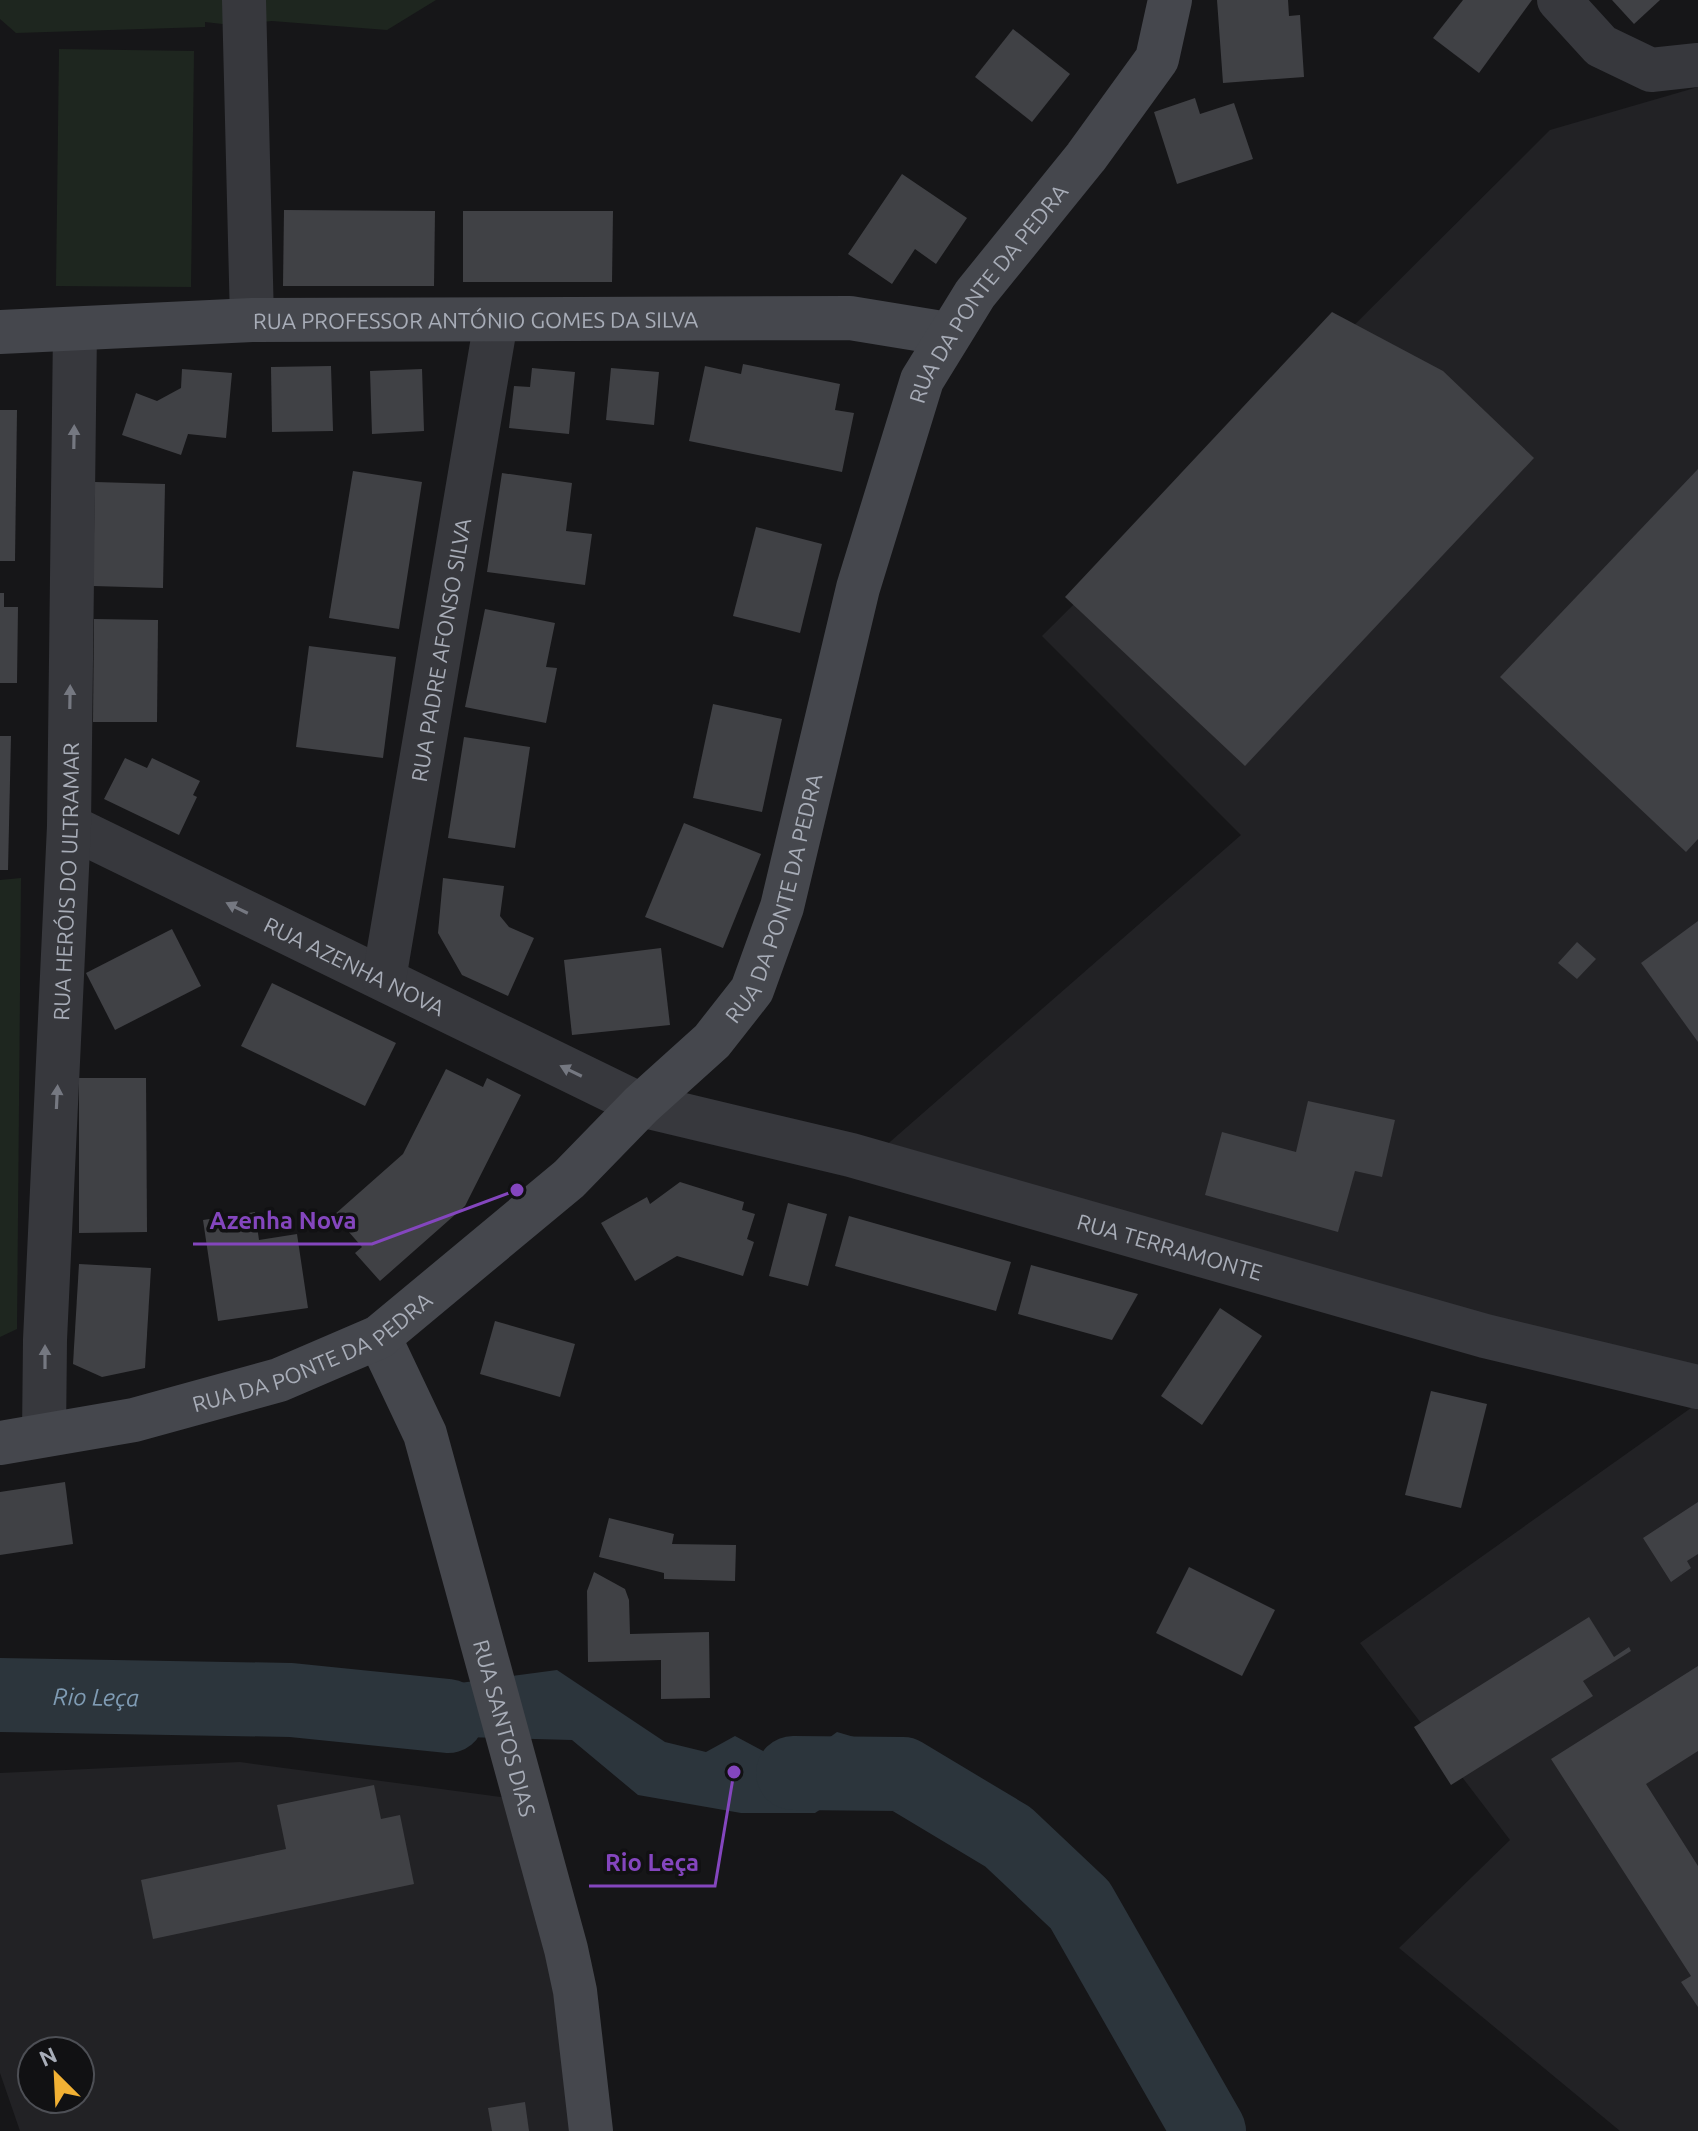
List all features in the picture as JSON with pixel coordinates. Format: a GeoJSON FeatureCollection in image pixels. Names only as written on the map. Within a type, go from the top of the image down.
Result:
{"type":"FeatureCollection","features":[{"type":"Feature","properties":{"kind":"street"},"geometry":{"type":"LineString","coordinates":[[244,0],[252,320]]}},
{"type":"Feature","properties":{"kind":"street","name":"RUA DA PONTE DA PEDRA"},"geometry":{"type":"LineString","coordinates":[[0,1443],[134,1420],[279,1380],[379,1337],[569,1179],[641,1105],[712,1041],[752,990],[782,907],[858,588],[896,455],[922,380],[975,294],[1086,157],[1157,59],[1170,0]]}},
{"type":"Feature","properties":{"kind":"street"},"geometry":{"type":"LineString","coordinates":[[1559,0],[1601,46],[1651,70],[1698,65]]}},
{"type":"Feature","properties":{"kind":"street","name":"RUA PROFESSOR ANTÓNIO GOMES DA SILVA"},"geometry":{"type":"LineString","coordinates":[[0,332],[252,320],[850,318],[948,334]]}},
{"type":"Feature","properties":{"kind":"street","name":"RUA PADRE AFONSO SILVA"},"geometry":{"type":"LineString","coordinates":[[384,979],[496,321]]}},
{"type":"Feature","properties":{"kind":"street","name":"RUA HERÓIS DO ULTRAMAR"},"geometry":{"type":"LineString","coordinates":[[44,1435],[45,1340],[69,826],[75,329]]}},
{"type":"Feature","properties":{"kind":"street","name":"RUA AZENHA NOVA"},"geometry":{"type":"LineString","coordinates":[[69,826],[641,1105]]}},
{"type":"Feature","properties":{"kind":"street","name":"RUA TERRAMONTE"},"geometry":{"type":"LineString","coordinates":[[641,1105],[851,1155],[1485,1336],[1698,1387]]}},
{"type":"Feature","properties":{"kind":"street","name":"RUA SANTOS DIAS"},"geometry":{"type":"LineString","coordinates":[[379,1337],[425,1434],[566,1949],[575,1991],[591,2131]]}},
{"type":"Feature","properties":{"kind":"shaded area"},"geometry":{"type":"Polygon","coordinates":[[[0,0],[436,0],[387,30],[272,21],[231,25],[205,22],[205,27],[16,33],[0,19],[0,0]]]}},
{"type":"Feature","properties":{"kind":"shaded area"},"geometry":{"type":"Polygon","coordinates":[[[59,49],[194,51],[191,287],[56,286],[59,49]]]}},
{"type":"Feature","properties":{"kind":"shaded area"},"geometry":{"type":"Polygon","coordinates":[[[1698,87],[1698,1393],[859,1169],[1241,835],[1042,636],[1550,130],[1698,87]]]}},
{"type":"Feature","properties":{"kind":"shaded area"},"geometry":{"type":"Polygon","coordinates":[[[21,878],[17,1329],[0,1337],[0,880],[21,878]]]}},
{"type":"Feature","properties":{"kind":"shaded area"},"geometry":{"type":"Polygon","coordinates":[[[1698,1403],[1698,2131],[1620,2131],[1399,1948],[1510,1840],[1360,1643],[1698,1403]]]}},
{"type":"Feature","properties":{"kind":"shaded area"},"geometry":{"type":"Polygon","coordinates":[[[557,1670],[665,1742],[706,1752],[735,1736],[791,1766],[837,1732],[895,1749],[896,1782],[844,1783],[842,1795],[815,1813],[741,1813],[638,1795],[572,1740],[353,1734],[345,1690],[430,1687],[557,1670]]]}},
{"type":"Feature","properties":{"kind":"shaded area"},"geometry":{"type":"Polygon","coordinates":[[[240,1762],[538,1802],[581,2131],[20,2131],[0,2073],[0,1773],[240,1762]]]}},
{"type":"Feature","properties":{"kind":"building"},"geometry":{"type":"Polygon","coordinates":[[[1217,0],[1288,0],[1289,16],[1300,15],[1304,77],[1223,83],[1217,0]]]}},
{"type":"Feature","properties":{"kind":"building"},"geometry":{"type":"Polygon","coordinates":[[[1463,0],[1532,0],[1479,73],[1433,38],[1463,0]]]}},
{"type":"Feature","properties":{"kind":"building"},"geometry":{"type":"Polygon","coordinates":[[[1612,0],[1660,0],[1634,24],[1612,0]]]}},
{"type":"Feature","properties":{"kind":"building"},"geometry":{"type":"Polygon","coordinates":[[[1013,29],[1070,74],[1032,122],[975,77],[1013,29]]]}},
{"type":"Feature","properties":{"kind":"building"},"geometry":{"type":"Polygon","coordinates":[[[1195,98],[1200,114],[1234,103],[1253,159],[1177,184],[1154,112],[1195,98]]]}},
{"type":"Feature","properties":{"kind":"building"},"geometry":{"type":"Polygon","coordinates":[[[902,174],[967,218],[936,264],[915,249],[892,284],[848,254],[902,174]]]}},
{"type":"Feature","properties":{"kind":"building"},"geometry":{"type":"Polygon","coordinates":[[[284,210],[435,211],[434,286],[283,286],[284,210]]]}},
{"type":"Feature","properties":{"kind":"building"},"geometry":{"type":"Polygon","coordinates":[[[463,211],[613,211],[612,282],[463,282],[463,211]]]}},
{"type":"Feature","properties":{"kind":"building"},"geometry":{"type":"Polygon","coordinates":[[[1332,312],[1443,371],[1534,458],[1245,766],[1065,597],[1332,312]]]}},
{"type":"Feature","properties":{"kind":"building"},"geometry":{"type":"Polygon","coordinates":[[[743,364],[840,384],[835,410],[854,413],[842,472],[689,441],[705,366],[741,374],[743,364]]]}},
{"type":"Feature","properties":{"kind":"building"},"geometry":{"type":"Polygon","coordinates":[[[331,366],[333,431],[272,432],[271,367],[331,366]]]}},
{"type":"Feature","properties":{"kind":"building"},"geometry":{"type":"Polygon","coordinates":[[[532,368],[575,372],[569,434],[509,428],[514,386],[530,387],[532,368]]]}},
{"type":"Feature","properties":{"kind":"building"},"geometry":{"type":"Polygon","coordinates":[[[611,368],[659,372],[654,425],[606,420],[611,368]]]}},
{"type":"Feature","properties":{"kind":"building"},"geometry":{"type":"Polygon","coordinates":[[[182,369],[232,373],[226,438],[188,434],[181,455],[122,435],[136,393],[157,401],[181,388],[182,369]]]}},
{"type":"Feature","properties":{"kind":"building"},"geometry":{"type":"Polygon","coordinates":[[[422,369],[424,431],[372,434],[370,371],[422,369]]]}},
{"type":"Feature","properties":{"kind":"building"},"geometry":{"type":"Polygon","coordinates":[[[0,410],[17,410],[15,561],[0,561],[0,410]]]}},
{"type":"Feature","properties":{"kind":"building"},"geometry":{"type":"Polygon","coordinates":[[[1698,469],[1698,839],[1686,852],[1500,677],[1698,469]]]}},
{"type":"Feature","properties":{"kind":"building"},"geometry":{"type":"Polygon","coordinates":[[[353,471],[422,482],[399,629],[329,618],[353,471]]]}},
{"type":"Feature","properties":{"kind":"building"},"geometry":{"type":"Polygon","coordinates":[[[502,473],[572,483],[566,531],[592,534],[585,585],[487,572],[502,473]]]}},
{"type":"Feature","properties":{"kind":"building"},"geometry":{"type":"Polygon","coordinates":[[[95,482],[165,484],[163,588],[93,586],[95,482]]]}},
{"type":"Feature","properties":{"kind":"building"},"geometry":{"type":"Polygon","coordinates":[[[756,527],[822,544],[800,633],[733,616],[756,527]]]}},
{"type":"Feature","properties":{"kind":"building"},"geometry":{"type":"Polygon","coordinates":[[[0,593],[4,593],[4,607],[18,607],[17,683],[0,683],[0,593]]]}},
{"type":"Feature","properties":{"kind":"building"},"geometry":{"type":"Polygon","coordinates":[[[485,609],[555,623],[546,667],[557,668],[546,723],[465,707],[485,609]]]}},
{"type":"Feature","properties":{"kind":"building"},"geometry":{"type":"Polygon","coordinates":[[[94,619],[158,620],[157,722],[93,722],[94,619]]]}},
{"type":"Feature","properties":{"kind":"building"},"geometry":{"type":"Polygon","coordinates":[[[309,646],[396,657],[383,758],[296,747],[309,646]]]}},
{"type":"Feature","properties":{"kind":"building"},"geometry":{"type":"Polygon","coordinates":[[[713,704],[782,719],[762,812],[693,798],[713,704]]]}},
{"type":"Feature","properties":{"kind":"building"},"geometry":{"type":"Polygon","coordinates":[[[0,736],[11,736],[8,870],[0,870],[0,736]]]}},
{"type":"Feature","properties":{"kind":"building"},"geometry":{"type":"Polygon","coordinates":[[[464,737],[530,747],[515,848],[448,838],[464,737]]]}},
{"type":"Feature","properties":{"kind":"building"},"geometry":{"type":"Polygon","coordinates":[[[125,758],[147,768],[152,758],[200,781],[193,795],[197,797],[179,835],[104,799],[125,758]]]}},
{"type":"Feature","properties":{"kind":"building"},"geometry":{"type":"Polygon","coordinates":[[[684,823],[761,854],[723,948],[645,917],[684,823]]]}},
{"type":"Feature","properties":{"kind":"building"},"geometry":{"type":"Polygon","coordinates":[[[443,878],[504,886],[500,916],[509,927],[534,938],[508,996],[462,975],[438,933],[443,878]]]}},
{"type":"Feature","properties":{"kind":"building"},"geometry":{"type":"Polygon","coordinates":[[[1698,921],[1698,1042],[1641,963],[1698,921]]]}},
{"type":"Feature","properties":{"kind":"building"},"geometry":{"type":"Polygon","coordinates":[[[172,929],[201,986],[115,1030],[86,973],[172,929]]]}},
{"type":"Feature","properties":{"kind":"building"},"geometry":{"type":"Polygon","coordinates":[[[1577,942],[1596,959],[1577,979],[1558,963],[1577,942]]]}},
{"type":"Feature","properties":{"kind":"building"},"geometry":{"type":"Polygon","coordinates":[[[661,948],[670,1025],[572,1035],[564,960],[661,948]]]}},
{"type":"Feature","properties":{"kind":"building"},"geometry":{"type":"Polygon","coordinates":[[[272,983],[396,1043],[365,1106],[241,1046],[272,983]]]}},
{"type":"Feature","properties":{"kind":"building"},"geometry":{"type":"Polygon","coordinates":[[[446,1069],[483,1087],[487,1078],[521,1095],[465,1206],[380,1281],[355,1253],[362,1247],[334,1215],[403,1154],[446,1069]]]}},
{"type":"Feature","properties":{"kind":"building"},"geometry":{"type":"Polygon","coordinates":[[[79,1078],[146,1078],[147,1232],[79,1233],[79,1078]]]}},
{"type":"Feature","properties":{"kind":"building"},"geometry":{"type":"Polygon","coordinates":[[[1308,1101],[1395,1120],[1382,1177],[1355,1171],[1338,1232],[1205,1195],[1222,1132],[1296,1152],[1308,1101]]]}},
{"type":"Feature","properties":{"kind":"building"},"geometry":{"type":"Polygon","coordinates":[[[680,1182],[744,1202],[742,1210],[755,1214],[747,1239],[754,1242],[743,1276],[677,1256],[635,1281],[601,1223],[647,1197],[650,1204],[680,1182]]]}},
{"type":"Feature","properties":{"kind":"building"},"geometry":{"type":"Polygon","coordinates":[[[788,1203],[827,1214],[808,1286],[769,1276],[788,1203]]]}},
{"type":"Feature","properties":{"kind":"building"},"geometry":{"type":"Polygon","coordinates":[[[255,1212],[259,1240],[297,1234],[308,1308],[218,1321],[203,1220],[255,1212]]]}},
{"type":"Feature","properties":{"kind":"building"},"geometry":{"type":"Polygon","coordinates":[[[849,1216],[1011,1262],[996,1311],[835,1266],[849,1216]]]}},
{"type":"Feature","properties":{"kind":"building"},"geometry":{"type":"Polygon","coordinates":[[[79,1264],[151,1268],[145,1368],[102,1377],[73,1364],[79,1264]]]}},
{"type":"Feature","properties":{"kind":"building"},"geometry":{"type":"Polygon","coordinates":[[[1031,1265],[1138,1294],[1112,1340],[1018,1314],[1031,1265]]]}},
{"type":"Feature","properties":{"kind":"building"},"geometry":{"type":"Polygon","coordinates":[[[1220,1308],[1262,1336],[1202,1425],[1161,1396],[1220,1308]]]}},
{"type":"Feature","properties":{"kind":"building"},"geometry":{"type":"Polygon","coordinates":[[[495,1321],[575,1344],[560,1397],[480,1374],[495,1321]]]}},
{"type":"Feature","properties":{"kind":"building"},"geometry":{"type":"Polygon","coordinates":[[[1431,1391],[1487,1404],[1461,1508],[1405,1495],[1431,1391]]]}},
{"type":"Feature","properties":{"kind":"building"},"geometry":{"type":"Polygon","coordinates":[[[65,1482],[73,1544],[0,1555],[0,1492],[65,1482]]]}},
{"type":"Feature","properties":{"kind":"building"},"geometry":{"type":"Polygon","coordinates":[[[1698,1502],[1698,1554],[1687,1561],[1691,1568],[1671,1582],[1643,1538],[1698,1502]]]}},
{"type":"Feature","properties":{"kind":"building"},"geometry":{"type":"Polygon","coordinates":[[[609,1518],[674,1534],[672,1544],[736,1545],[735,1581],[664,1579],[664,1573],[599,1557],[609,1518]]]}},
{"type":"Feature","properties":{"kind":"building"},"geometry":{"type":"Polygon","coordinates":[[[1189,1567],[1275,1610],[1242,1676],[1156,1633],[1189,1567]]]}},
{"type":"Feature","properties":{"kind":"building"},"geometry":{"type":"Polygon","coordinates":[[[594,1572],[625,1589],[629,1600],[630,1634],[709,1632],[710,1698],[661,1699],[661,1660],[588,1662],[587,1591],[594,1572]]]}},
{"type":"Feature","properties":{"kind":"building"},"geometry":{"type":"Polygon","coordinates":[[[1589,1617],[1614,1657],[1629,1647],[1631,1651],[1583,1681],[1593,1696],[1451,1785],[1414,1727],[1589,1617]]]}},
{"type":"Feature","properties":{"kind":"building"},"geometry":{"type":"Polygon","coordinates":[[[1698,1666],[1698,1751],[1646,1784],[1698,1866],[1698,2007],[1681,1982],[1691,1976],[1551,1759],[1698,1666]]]}},
{"type":"Feature","properties":{"kind":"building"},"geometry":{"type":"Polygon","coordinates":[[[374,1785],[381,1819],[400,1815],[414,1884],[153,1939],[141,1880],[286,1849],[277,1805],[374,1785]]]}},
{"type":"Feature","properties":{"kind":"building"},"geometry":{"type":"Polygon","coordinates":[[[525,2102],[529,2131],[492,2131],[488,2108],[525,2102]]]}},
{"type":"Feature","properties":{"kind":"waterway","name":"Rio Leça"},"geometry":{"type":"LineString","coordinates":[[0,1695],[291,1700],[448,1716]]}},
{"type":"Feature","properties":{"kind":"waterway","name":"Rio Leça"},"geometry":{"type":"LineString","coordinates":[[793,1773],[903,1774],[1008,1837],[1080,1905],[1209,2131]]}},
{"type":"Feature","properties":{"kind":"place","name":"Azenha Nova"},"geometry":{"type":"Point","coordinates":[517,1190]}},
{"type":"Feature","properties":{"kind":"place","name":"Rio Leça"},"geometry":{"type":"Point","coordinates":[734,1772]}}]}
